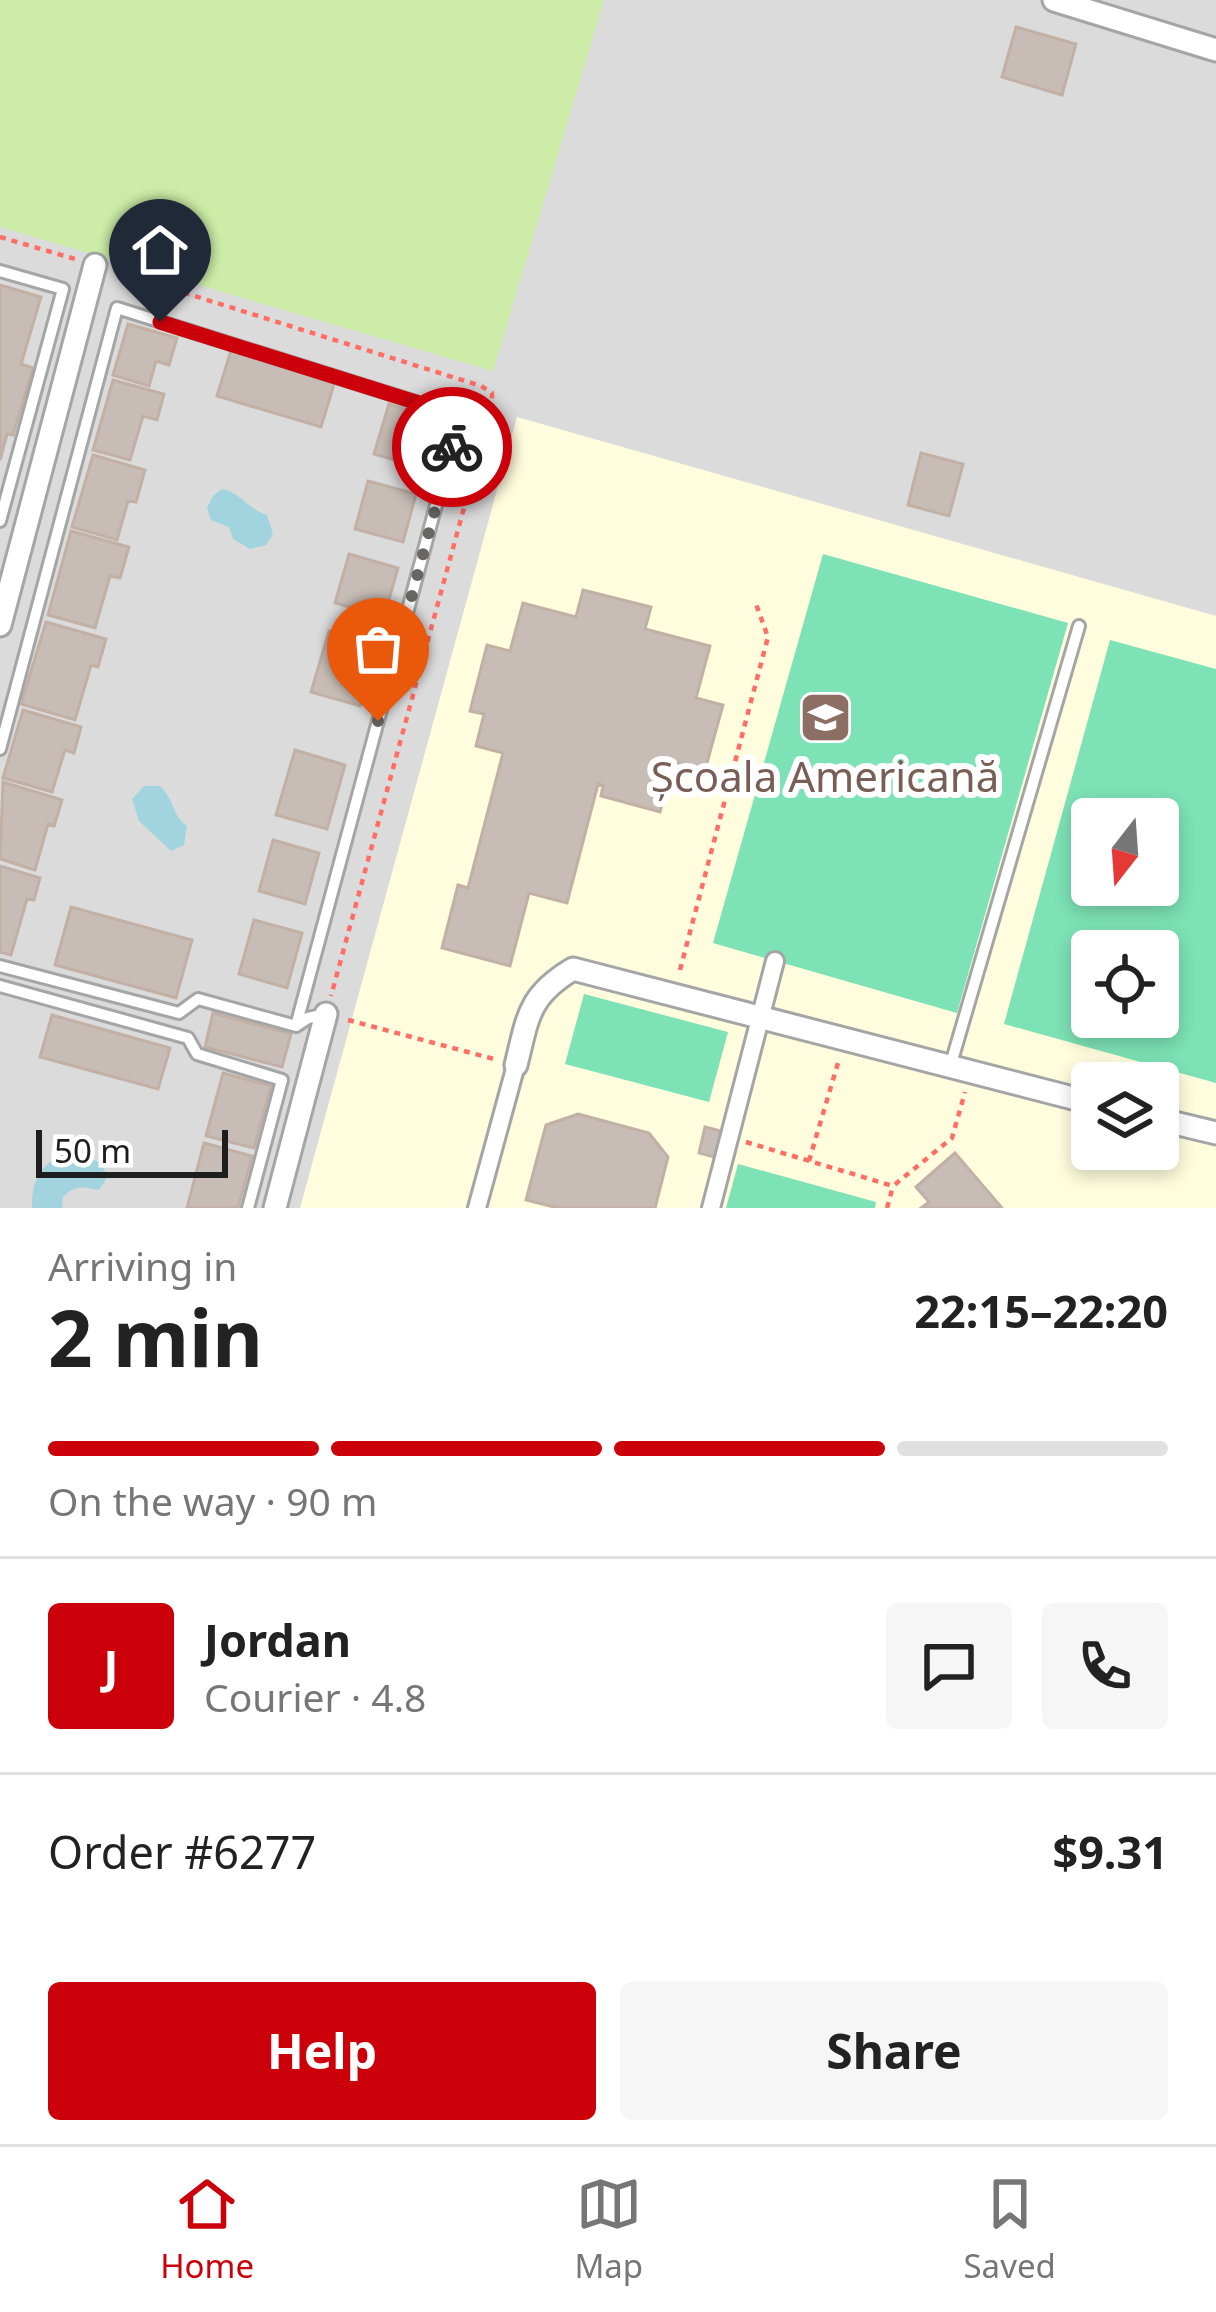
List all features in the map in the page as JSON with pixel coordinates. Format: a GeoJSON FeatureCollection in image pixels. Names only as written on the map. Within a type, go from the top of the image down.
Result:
{"type":"FeatureCollection","features":[{"type":"Feature","properties":{"kind":"street"},"geometry":{"type":"LineString","coordinates":[[1054,0],[1216,50]]}},
{"type":"Feature","properties":{"kind":"street"},"geometry":{"type":"LineString","coordinates":[[0,626],[94,265]]}},
{"type":"Feature","properties":{"kind":"street"},"geometry":{"type":"LineString","coordinates":[[711,1208],[776,961]]}},
{"type":"Feature","properties":{"kind":"street"},"geometry":{"type":"LineString","coordinates":[[477,1208],[532,1005],[547,985],[573,969],[1071,1098]]}},
{"type":"Feature","properties":{"kind":"street"},"geometry":{"type":"LineString","coordinates":[[275,1208],[326,1014]]}},
{"type":"Feature","properties":{"kind":"street"},"geometry":{"type":"LineString","coordinates":[[1179,1124],[1216,1133]]}},
{"type":"Feature","properties":{"kind":"lane"},"geometry":{"type":"LineString","coordinates":[[0,272],[63,289],[0,521]]}},
{"type":"Feature","properties":{"kind":"lane"},"geometry":{"type":"LineString","coordinates":[[0,749],[117,308],[460,416],[296,1026]]}},
{"type":"Feature","properties":{"kind":"lane"},"geometry":{"type":"LineString","coordinates":[[960,1070],[1079,626]]}},
{"type":"Feature","properties":{"kind":"lane"},"geometry":{"type":"LineString","coordinates":[[0,966],[178,1013],[198,999],[296,1026],[326,1014]]}},
{"type":"Feature","properties":{"kind":"lane"},"geometry":{"type":"LineString","coordinates":[[0,986],[188,1038],[197,1054],[282,1080],[248,1208]]}},
{"type":"Feature","properties":{"kind":"path"},"geometry":{"type":"LineString","coordinates":[[0,237],[492,393],[326,1014],[516,1065]]}},
{"type":"Feature","properties":{"kind":"path"},"geometry":{"type":"LineString","coordinates":[[674,993],[768,637],[756,604]]}},
{"type":"Feature","properties":{"kind":"path"},"geometry":{"type":"LineString","coordinates":[[809,1161],[845,1039]]}},
{"type":"Feature","properties":{"kind":"path"},"geometry":{"type":"LineString","coordinates":[[887,1208],[893,1186],[952,1138],[960,1070]]}},
{"type":"Feature","properties":{"kind":"path"},"geometry":{"type":"LineString","coordinates":[[729,1137],[893,1186]]}},
{"type":"Feature","properties":{"kind":"shaded area"},"geometry":{"type":"Polygon","coordinates":[[[0,0],[1216,0],[1216,1208],[0,1208],[0,0]]]}},
{"type":"Feature","properties":{"kind":"shaded area","name":"Școala Americană"},"geometry":{"type":"Polygon","coordinates":[[[517,417],[1216,616],[1216,1208],[300,1208],[517,417]]]}},
{"type":"Feature","properties":{"kind":"green space"},"geometry":{"type":"Polygon","coordinates":[[[0,0],[604,0],[493,371],[0,227],[0,0]]]}},
{"type":"Feature","properties":{"kind":"green space"},"geometry":{"type":"Polygon","coordinates":[[[823,554],[1068,623],[957,1013],[713,943],[823,554]]]}},
{"type":"Feature","properties":{"kind":"green space"},"geometry":{"type":"Polygon","coordinates":[[[1110,640],[1216,669],[1216,1083],[1179,1073],[1179,1062],[1141,1062],[1004,1024],[1110,640]]]}},
{"type":"Feature","properties":{"kind":"green space"},"geometry":{"type":"Polygon","coordinates":[[[584,994],[728,1032],[709,1102],[565,1064],[584,994]]]}},
{"type":"Feature","properties":{"kind":"green space"},"geometry":{"type":"Polygon","coordinates":[[[738,1164],[876,1202],[875,1208],[726,1208],[738,1164]]]}},
{"type":"Feature","properties":{"kind":"water"},"geometry":{"type":"Polygon","coordinates":[[[222,489],[267,515],[273,534],[266,545],[250,549],[233,539],[229,527],[211,520],[207,508],[222,489]]]}},
{"type":"Feature","properties":{"kind":"water"},"geometry":{"type":"Polygon","coordinates":[[[144,786],[160,786],[165,791],[187,826],[184,845],[171,851],[139,821],[132,799],[144,786]]]}},
{"type":"Feature","properties":{"kind":"water"},"geometry":{"type":"Polygon","coordinates":[[[72,1152],[99,1162],[108,1176],[99,1190],[72,1190],[63,1197],[62,1208],[32,1208],[41,1172],[72,1152]]]}},
{"type":"Feature","properties":{"kind":"building"},"geometry":{"type":"Polygon","coordinates":[[[1016,27],[1076,44],[1062,95],[1002,77],[1016,27]]]}},
{"type":"Feature","properties":{"kind":"building"},"geometry":{"type":"Polygon","coordinates":[[[0,285],[41,297],[21,364],[33,368],[13,435],[7,434],[0,460],[0,285]]]}},
{"type":"Feature","properties":{"kind":"building"},"geometry":{"type":"Polygon","coordinates":[[[128,324],[177,338],[169,365],[156,361],[149,386],[113,375],[128,324]]]}},
{"type":"Feature","properties":{"kind":"building"},"geometry":{"type":"Polygon","coordinates":[[[231,350],[335,381],[321,427],[217,396],[231,350]]]}},
{"type":"Feature","properties":{"kind":"building"},"geometry":{"type":"Polygon","coordinates":[[[113,380],[164,394],[157,420],[143,416],[130,460],[93,450],[113,380]]]}},
{"type":"Feature","properties":{"kind":"building"},"geometry":{"type":"Polygon","coordinates":[[[389,404],[437,419],[422,468],[374,454],[389,404]]]}},
{"type":"Feature","properties":{"kind":"building"},"geometry":{"type":"Polygon","coordinates":[[[921,453],[963,464],[949,516],[908,505],[921,453]]]}},
{"type":"Feature","properties":{"kind":"building"},"geometry":{"type":"Polygon","coordinates":[[[93,455],[145,470],[136,502],[128,501],[117,540],[72,527],[93,455]]]}},
{"type":"Feature","properties":{"kind":"building"},"geometry":{"type":"Polygon","coordinates":[[[368,481],[416,494],[403,542],[355,529],[368,481]]]}},
{"type":"Feature","properties":{"kind":"building"},"geometry":{"type":"Polygon","coordinates":[[[71,531],[129,547],[120,578],[110,576],[95,628],[48,615],[71,531]]]}},
{"type":"Feature","properties":{"kind":"building"},"geometry":{"type":"Polygon","coordinates":[[[349,554],[398,568],[384,617],[335,603],[349,554]]]}},
{"type":"Feature","properties":{"kind":"building"},"geometry":{"type":"Polygon","coordinates":[[[583,590],[651,607],[645,629],[710,646],[696,698],[723,705],[705,770],[673,762],[660,812],[601,796],[603,786],[598,784],[567,903],[529,893],[510,966],[442,948],[458,885],[468,888],[503,753],[476,746],[484,714],[470,711],[487,645],[510,651],[523,603],[576,617],[583,590]]]}},
{"type":"Feature","properties":{"kind":"building"},"geometry":{"type":"Polygon","coordinates":[[[46,622],[106,639],[98,667],[91,665],[75,720],[21,704],[46,622]]]}},
{"type":"Feature","properties":{"kind":"building"},"geometry":{"type":"Polygon","coordinates":[[[329,631],[378,645],[360,706],[311,692],[329,631]]]}},
{"type":"Feature","properties":{"kind":"building"},"geometry":{"type":"Polygon","coordinates":[[[23,710],[81,727],[74,753],[65,750],[52,792],[3,778],[23,710]]]}},
{"type":"Feature","properties":{"kind":"building"},"geometry":{"type":"Polygon","coordinates":[[[295,750],[345,765],[327,829],[276,815],[295,750]]]}},
{"type":"Feature","properties":{"kind":"building"},"geometry":{"type":"Polygon","coordinates":[[[3,782],[62,800],[54,826],[48,824],[35,870],[0,859],[3,782]]]}},
{"type":"Feature","properties":{"kind":"building"},"geometry":{"type":"Polygon","coordinates":[[[273,840],[319,853],[305,904],[259,891],[273,840]]]}},
{"type":"Feature","properties":{"kind":"building"},"geometry":{"type":"Polygon","coordinates":[[[0,866],[40,878],[34,900],[27,899],[11,955],[0,952],[0,866]]]}},
{"type":"Feature","properties":{"kind":"building"},"geometry":{"type":"Polygon","coordinates":[[[71,907],[192,940],[176,998],[55,965],[71,907]]]}},
{"type":"Feature","properties":{"kind":"building"},"geometry":{"type":"Polygon","coordinates":[[[254,920],[302,933],[287,988],[239,974],[254,920]]]}},
{"type":"Feature","properties":{"kind":"building"},"geometry":{"type":"Polygon","coordinates":[[[213,1013],[291,1034],[282,1067],[205,1047],[213,1013]]]}},
{"type":"Feature","properties":{"kind":"building"},"geometry":{"type":"Polygon","coordinates":[[[52,1015],[170,1048],[158,1089],[40,1057],[52,1015]]]}},
{"type":"Feature","properties":{"kind":"building"},"geometry":{"type":"Polygon","coordinates":[[[223,1073],[271,1086],[254,1148],[206,1136],[223,1073]]]}},
{"type":"Feature","properties":{"kind":"building"},"geometry":{"type":"Polygon","coordinates":[[[578,1114],[649,1133],[668,1157],[655,1208],[558,1208],[526,1200],[546,1125],[578,1114]]]}},
{"type":"Feature","properties":{"kind":"building"},"geometry":{"type":"Polygon","coordinates":[[[705,1127],[725,1132],[718,1158],[699,1153],[705,1127]]]}},
{"type":"Feature","properties":{"kind":"building"},"geometry":{"type":"Polygon","coordinates":[[[204,1143],[252,1156],[238,1208],[187,1208],[204,1143]]]}},
{"type":"Feature","properties":{"kind":"building"},"geometry":{"type":"Polygon","coordinates":[[[955,1153],[1002,1208],[921,1208],[929,1202],[916,1187],[955,1153]]]}},
{"type":"Feature","properties":{"kind":"way so far"},"geometry":{"type":"LineString","coordinates":[[378,721],[452,447]]}},
{"type":"Feature","properties":{"kind":"place","name":"Școala Americană"},"geometry":{"type":"Point","coordinates":[825,718]}},
{"type":"Feature","properties":{"kind":"route"},"geometry":{"type":"LineString","coordinates":[[160,322],[460,416],[452,447]]}}]}
